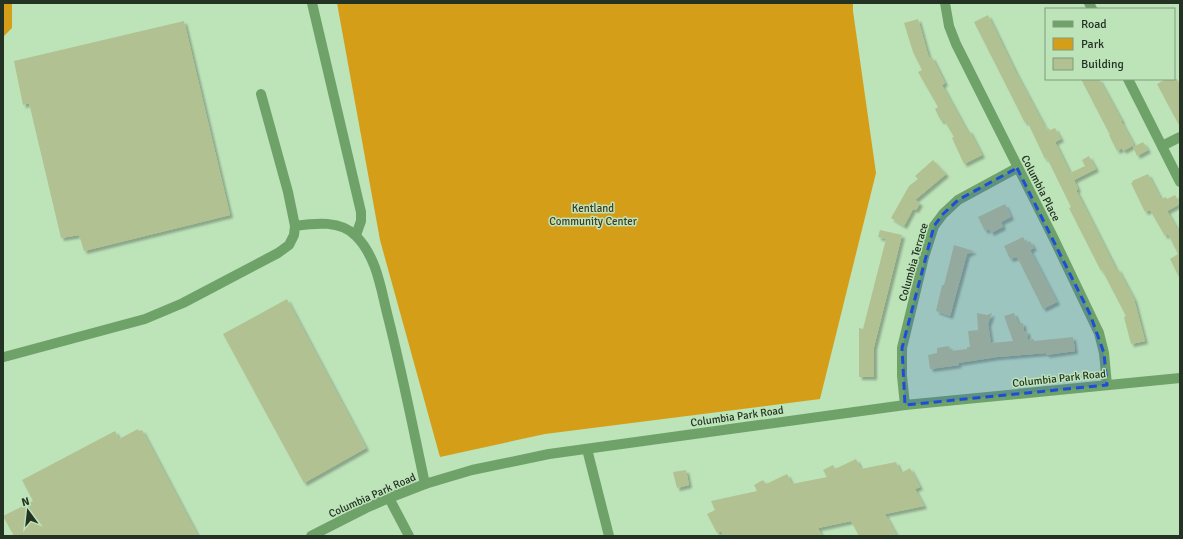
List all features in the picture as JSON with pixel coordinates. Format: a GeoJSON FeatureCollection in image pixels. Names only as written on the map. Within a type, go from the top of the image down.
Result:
{"type":"FeatureCollection","features":[{"type":"Feature","properties":{"kind":"street"},"geometry":{"type":"LineString","coordinates":[[312,3],[361,212],[361,221],[356,235]]}},
{"type":"Feature","properties":{"kind":"street","name":"Columbia Place"},"geometry":{"type":"LineString","coordinates":[[945,3],[949,26],[956,44],[1099,333],[1104,353],[1107,385]]}},
{"type":"Feature","properties":{"kind":"street"},"geometry":{"type":"LineString","coordinates":[[1129,80],[1180,182]]}},
{"type":"Feature","properties":{"kind":"street"},"geometry":{"type":"LineString","coordinates":[[4,357],[145,319],[177,306],[278,253],[289,244],[294,235],[295,226],[288,192],[261,94]]}},
{"type":"Feature","properties":{"kind":"street"},"geometry":{"type":"LineString","coordinates":[[1162,146],[1180,137]]}},
{"type":"Feature","properties":{"kind":"street","name":"Columbia Terrace"},"geometry":{"type":"LineString","coordinates":[[905,405],[902,376],[902,348],[924,257],[934,226],[943,214],[958,200],[1017,168]]}},
{"type":"Feature","properties":{"kind":"street"},"geometry":{"type":"LineString","coordinates":[[295,226],[318,223],[336,225],[356,235],[369,251],[396,348],[425,484]]}},
{"type":"Feature","properties":{"kind":"street","name":"Columbia Park Road"},"geometry":{"type":"LineString","coordinates":[[311,536],[389,498],[425,484],[506,462],[587,449],[905,405],[1180,378]]}},
{"type":"Feature","properties":{"kind":"street"},"geometry":{"type":"LineString","coordinates":[[587,449],[609,536]]}},
{"type":"Feature","properties":{"kind":"street"},"geometry":{"type":"LineString","coordinates":[[389,498],[409,536]]}},
{"type":"Feature","properties":{"kind":"highlighted area"},"geometry":{"type":"Polygon","coordinates":[[[1017,168],[1090,314],[1104,353],[1107,385],[905,405],[902,348],[934,226],[943,214],[958,200],[1017,168]]]}},
{"type":"Feature","properties":{"kind":"green space"},"geometry":{"type":"Polygon","coordinates":[[[3,3],[12,3],[12,28],[3,37],[3,3]]]}},
{"type":"Feature","properties":{"kind":"green space","name":"Kentland Community Center"},"geometry":{"type":"Polygon","coordinates":[[[337,3],[853,3],[876,173],[820,399],[545,434],[440,457],[380,240],[337,3]]]}},
{"type":"Feature","properties":{"kind":"building"},"geometry":{"type":"Polygon","coordinates":[[[988,15],[1015,71],[1045,127],[1046,126],[1048,131],[1055,128],[1061,139],[1055,142],[1070,173],[1085,166],[1082,160],[1089,156],[1096,169],[1074,180],[1078,189],[1076,190],[1116,269],[1118,269],[1134,299],[1145,341],[1131,344],[1124,317],[1126,316],[1069,208],[1071,207],[1047,158],[1045,159],[1027,121],[1025,123],[974,22],[988,15]]]}},
{"type":"Feature","properties":{"kind":"building"},"geometry":{"type":"Polygon","coordinates":[[[918,19],[929,58],[932,57],[945,83],[942,85],[982,155],[964,164],[952,138],[954,137],[944,120],[941,121],[935,109],[938,107],[918,72],[922,70],[913,52],[904,23],[918,19]]]}},
{"type":"Feature","properties":{"kind":"building"},"geometry":{"type":"Polygon","coordinates":[[[184,21],[230,215],[84,251],[79,235],[61,238],[29,103],[23,105],[14,61],[184,21]]]}},
{"type":"Feature","properties":{"kind":"building"},"geometry":{"type":"Polygon","coordinates":[[[1177,79],[1180,85],[1180,127],[1157,84],[1164,80],[1177,79]]]}},
{"type":"Feature","properties":{"kind":"building"},"geometry":{"type":"Polygon","coordinates":[[[1082,80],[1100,80],[1134,145],[1123,151],[1122,148],[1117,151],[1082,80]]]}},
{"type":"Feature","properties":{"kind":"building"},"geometry":{"type":"Polygon","coordinates":[[[1143,142],[1148,150],[1137,156],[1133,147],[1143,142]]]}},
{"type":"Feature","properties":{"kind":"building"},"geometry":{"type":"Polygon","coordinates":[[[933,160],[946,174],[915,200],[920,203],[916,210],[913,209],[904,226],[891,218],[909,186],[918,179],[915,176],[933,160]]]}},
{"type":"Feature","properties":{"kind":"building"},"geometry":{"type":"Polygon","coordinates":[[[1148,174],[1161,199],[1166,197],[1167,199],[1175,195],[1180,204],[1167,211],[1180,234],[1180,279],[1170,259],[1178,254],[1168,234],[1165,236],[1150,210],[1145,212],[1131,183],[1133,182],[1132,181],[1148,174]]]}},
{"type":"Feature","properties":{"kind":"building"},"geometry":{"type":"Polygon","coordinates":[[[1005,204],[1011,217],[1001,222],[1003,227],[991,233],[989,229],[985,231],[978,217],[1005,204]]]}},
{"type":"Feature","properties":{"kind":"building"},"geometry":{"type":"Polygon","coordinates":[[[880,230],[902,235],[874,347],[874,377],[859,377],[859,328],[863,329],[886,239],[878,237],[880,230]]]}},
{"type":"Feature","properties":{"kind":"building"},"geometry":{"type":"Polygon","coordinates":[[[1023,237],[1026,243],[1030,241],[1034,248],[1030,250],[1057,302],[1043,309],[1017,257],[1010,259],[1004,246],[1023,237]]]}},
{"type":"Feature","properties":{"kind":"building"},"geometry":{"type":"Polygon","coordinates":[[[954,245],[974,251],[967,254],[950,316],[936,311],[954,245]]]}},
{"type":"Feature","properties":{"kind":"building"},"geometry":{"type":"Polygon","coordinates":[[[287,299],[366,448],[304,483],[223,334],[287,299]]]}},
{"type":"Feature","properties":{"kind":"building"},"geometry":{"type":"Polygon","coordinates":[[[977,313],[987,315],[992,313],[988,324],[991,343],[1013,341],[1004,316],[1014,313],[1018,323],[1023,323],[1024,331],[1027,331],[1028,340],[1034,339],[1034,341],[1073,337],[1075,351],[1046,355],[1046,353],[997,357],[930,369],[928,355],[937,353],[937,348],[949,346],[950,351],[967,349],[967,347],[970,347],[968,331],[978,330],[977,313]]]}},
{"type":"Feature","properties":{"kind":"building"},"geometry":{"type":"Polygon","coordinates":[[[138,429],[139,431],[142,430],[198,536],[14,536],[3,516],[33,501],[22,480],[115,431],[119,439],[138,429]]]}},
{"type":"Feature","properties":{"kind":"building"},"geometry":{"type":"Polygon","coordinates":[[[856,459],[861,469],[896,462],[901,473],[910,468],[920,487],[915,489],[924,506],[885,514],[897,536],[859,536],[851,521],[818,528],[822,536],[724,536],[721,531],[717,533],[707,514],[715,510],[711,501],[757,491],[754,485],[763,480],[766,484],[787,474],[792,484],[827,477],[823,470],[833,465],[835,469],[856,459]]]}},
{"type":"Feature","properties":{"kind":"building"},"geometry":{"type":"Polygon","coordinates":[[[686,470],[689,485],[677,488],[673,472],[686,470]]]}}]}
